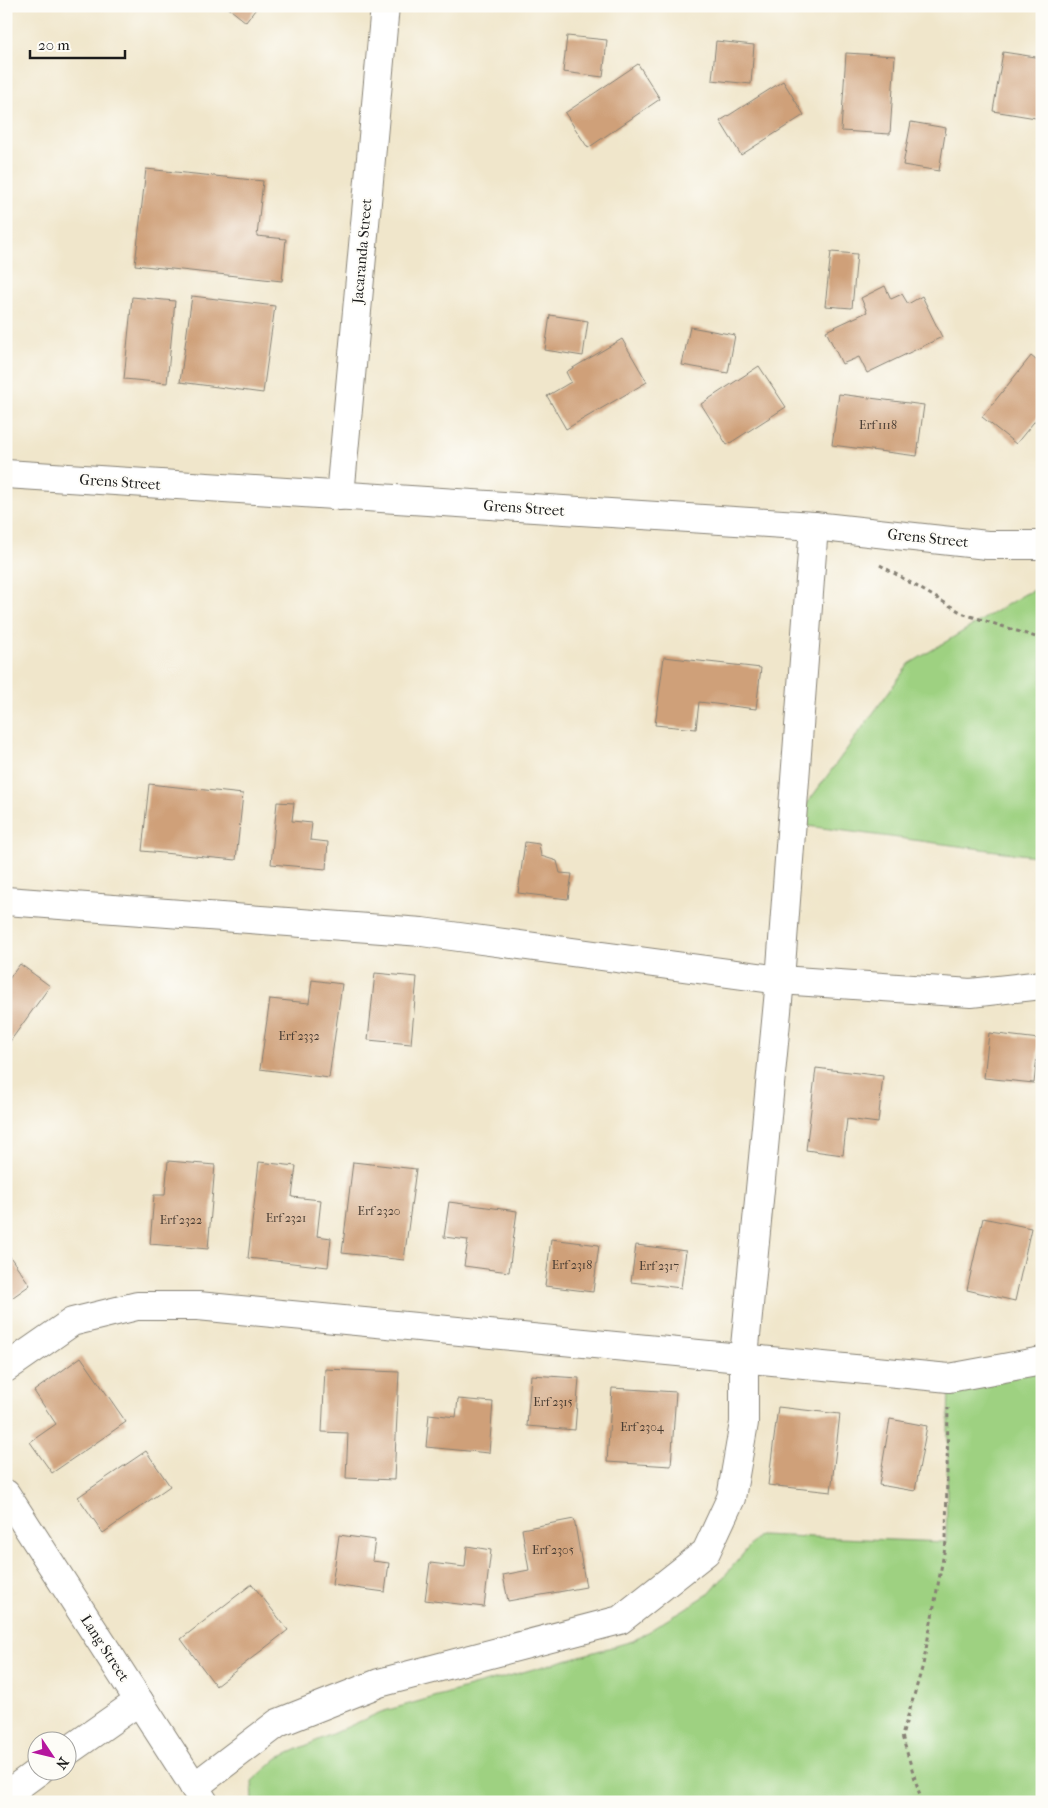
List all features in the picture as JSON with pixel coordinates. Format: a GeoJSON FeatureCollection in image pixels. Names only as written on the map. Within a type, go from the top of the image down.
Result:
{"type":"FeatureCollection","features":[{"type":"Feature","properties":{"kind":"street","name":"Jacaranda Street"},"geometry":{"type":"LineString","coordinates":[[340,496],[385,6]]}},
{"type":"Feature","properties":{"kind":"street","name":"Grens Street"},"geometry":{"type":"LineString","coordinates":[[6,474],[814,526],[987,545],[1042,544]]}},
{"type":"Feature","properties":{"kind":"street"},"geometry":{"type":"LineString","coordinates":[[199,1794],[278,1723],[379,1684],[620,1620],[706,1552],[731,1498],[744,1423],[744,1356],[780,980],[814,526]]}},
{"type":"Feature","properties":{"kind":"street"},"geometry":{"type":"LineString","coordinates":[[6,901],[422,932],[780,980],[972,993],[1042,986]]}},
{"type":"Feature","properties":{"kind":"street"},"geometry":{"type":"LineString","coordinates":[[6,1368],[72,1322],[136,1306],[198,1306],[744,1356],[949,1378],[1042,1361]]}},
{"type":"Feature","properties":{"kind":"street","name":"Lang Street"},"geometry":{"type":"LineString","coordinates":[[6,1494],[199,1794]]}},
{"type":"Feature","properties":{"kind":"street"},"geometry":{"type":"LineString","coordinates":[[78,1744],[139,1701]]}},
{"type":"Feature","properties":{"kind":"street"},"geometry":{"type":"LineString","coordinates":[[6,1795],[28,1779]]}},
{"type":"Feature","properties":{"kind":"path"},"geometry":{"type":"LineString","coordinates":[[873,560],[964,614],[1042,639]]}},
{"type":"Feature","properties":{"kind":"path"},"geometry":{"type":"LineString","coordinates":[[922,1802],[902,1736],[923,1665],[946,1542],[949,1378]]}},
{"type":"Feature","properties":{"kind":"green space"},"geometry":{"type":"Polygon","coordinates":[[[1042,586],[1042,857],[792,824],[909,664],[1023,595],[1042,586]]]}},
{"type":"Feature","properties":{"kind":"green space"},"geometry":{"type":"Polygon","coordinates":[[[1042,1361],[1042,1802],[253,1802],[252,1781],[278,1758],[381,1712],[633,1641],[710,1593],[759,1535],[946,1542],[949,1378],[1042,1361]]]}},
{"type":"Feature","properties":{"kind":"building"},"geometry":{"type":"Polygon","coordinates":[[[226,6],[258,6],[246,22],[226,6]]]}},
{"type":"Feature","properties":{"kind":"building"},"geometry":{"type":"Polygon","coordinates":[[[567,36],[607,40],[603,77],[563,72],[567,36]]]}},
{"type":"Feature","properties":{"kind":"building"},"geometry":{"type":"Polygon","coordinates":[[[716,41],[754,45],[751,84],[712,80],[716,41]]]}},
{"type":"Feature","properties":{"kind":"building"},"geometry":{"type":"Polygon","coordinates":[[[1003,52],[1042,58],[1042,119],[993,111],[1003,52]]]}},
{"type":"Feature","properties":{"kind":"building"},"geometry":{"type":"Polygon","coordinates":[[[846,53],[895,56],[890,134],[841,131],[846,53]]]}},
{"type":"Feature","properties":{"kind":"building"},"geometry":{"type":"Polygon","coordinates":[[[638,64],[660,99],[588,148],[565,113],[638,64]]]}},
{"type":"Feature","properties":{"kind":"building"},"geometry":{"type":"Polygon","coordinates":[[[783,81],[804,115],[741,155],[720,121],[783,81]]]}},
{"type":"Feature","properties":{"kind":"building"},"geometry":{"type":"Polygon","coordinates":[[[911,122],[946,128],[939,171],[903,165],[911,122]]]}},
{"type":"Feature","properties":{"kind":"building"},"geometry":{"type":"Polygon","coordinates":[[[146,169],[263,181],[257,236],[286,239],[282,281],[135,265],[146,169]]]}},
{"type":"Feature","properties":{"kind":"building"},"geometry":{"type":"Polygon","coordinates":[[[831,252],[857,254],[852,308],[825,306],[831,252]]]}},
{"type":"Feature","properties":{"kind":"building"},"geometry":{"type":"Polygon","coordinates":[[[885,286],[891,299],[902,294],[908,304],[922,296],[942,337],[867,373],[859,357],[842,364],[826,331],[867,312],[861,298],[885,286]]]}},
{"type":"Feature","properties":{"kind":"building"},"geometry":{"type":"Polygon","coordinates":[[[192,296],[275,306],[263,393],[180,382],[192,296]]]}},
{"type":"Feature","properties":{"kind":"building"},"geometry":{"type":"Polygon","coordinates":[[[132,297],[175,301],[167,383],[124,379],[132,297]]]}},
{"type":"Feature","properties":{"kind":"building"},"geometry":{"type":"Polygon","coordinates":[[[550,315],[588,321],[583,356],[545,350],[550,315]]]}},
{"type":"Feature","properties":{"kind":"building"},"geometry":{"type":"Polygon","coordinates":[[[690,327],[735,335],[728,373],[682,365],[690,327]]]}},
{"type":"Feature","properties":{"kind":"building"},"geometry":{"type":"Polygon","coordinates":[[[622,339],[647,382],[566,429],[547,396],[571,382],[566,372],[622,339]]]}},
{"type":"Feature","properties":{"kind":"building"},"geometry":{"type":"Polygon","coordinates":[[[1031,356],[1042,365],[1042,412],[1016,444],[982,417],[1031,356]]]}},
{"type":"Feature","properties":{"kind":"building"},"geometry":{"type":"Polygon","coordinates":[[[759,366],[786,407],[727,445],[701,404],[759,366]]]}},
{"type":"Feature","properties":{"kind":"building"},"geometry":{"type":"Polygon","coordinates":[[[839,394],[924,405],[917,456],[832,445],[839,394]]]}},
{"type":"Feature","properties":{"kind":"building"},"geometry":{"type":"Polygon","coordinates":[[[664,657],[761,668],[756,709],[699,702],[696,729],[655,725],[664,657]]]}},
{"type":"Feature","properties":{"kind":"building"},"geometry":{"type":"Polygon","coordinates":[[[149,784],[243,794],[236,860],[142,851],[149,784]]]}},
{"type":"Feature","properties":{"kind":"building"},"geometry":{"type":"Polygon","coordinates":[[[277,802],[294,803],[292,821],[312,823],[310,840],[328,842],[326,869],[271,864],[277,802]]]}},
{"type":"Feature","properties":{"kind":"building"},"geometry":{"type":"Polygon","coordinates":[[[525,842],[539,844],[541,856],[557,861],[560,873],[572,874],[568,899],[518,893],[525,842]]]}},
{"type":"Feature","properties":{"kind":"building"},"geometry":{"type":"Polygon","coordinates":[[[20,964],[50,986],[6,1047],[6,983],[20,964]]]}},
{"type":"Feature","properties":{"kind":"building"},"geometry":{"type":"Polygon","coordinates":[[[375,973],[417,977],[411,1044],[368,1040],[375,973]]]}},
{"type":"Feature","properties":{"kind":"building"},"geometry":{"type":"Polygon","coordinates":[[[312,980],[342,984],[329,1078],[260,1069],[270,999],[309,1003],[312,980]]]}},
{"type":"Feature","properties":{"kind":"building"},"geometry":{"type":"Polygon","coordinates":[[[989,1033],[1039,1039],[1034,1083],[984,1078],[989,1033]]]}},
{"type":"Feature","properties":{"kind":"building"},"geometry":{"type":"Polygon","coordinates":[[[816,1068],[883,1076],[878,1123],[847,1119],[843,1155],[806,1150],[816,1068]]]}},
{"type":"Feature","properties":{"kind":"building"},"geometry":{"type":"Polygon","coordinates":[[[168,1161],[215,1165],[208,1249],[150,1244],[154,1195],[165,1195],[168,1161]]]}},
{"type":"Feature","properties":{"kind":"building"},"geometry":{"type":"Polygon","coordinates":[[[259,1162],[296,1166],[292,1197],[321,1200],[317,1236],[331,1238],[328,1267],[248,1258],[259,1162]]]}},
{"type":"Feature","properties":{"kind":"building"},"geometry":{"type":"Polygon","coordinates":[[[353,1162],[416,1169],[404,1260],[342,1253],[353,1162]]]}},
{"type":"Feature","properties":{"kind":"building"},"geometry":{"type":"Polygon","coordinates":[[[449,1202],[517,1211],[509,1272],[464,1266],[468,1240],[444,1237],[449,1202]]]}},
{"type":"Feature","properties":{"kind":"building"},"geometry":{"type":"Polygon","coordinates":[[[983,1218],[1031,1228],[1015,1301],[967,1290],[983,1218]]]}},
{"type":"Feature","properties":{"kind":"building"},"geometry":{"type":"Polygon","coordinates":[[[551,1239],[599,1245],[593,1292],[545,1286],[551,1239]]]}},
{"type":"Feature","properties":{"kind":"building"},"geometry":{"type":"Polygon","coordinates":[[[636,1245],[686,1251],[681,1288],[631,1282],[636,1245]]]}},
{"type":"Feature","properties":{"kind":"building"},"geometry":{"type":"Polygon","coordinates":[[[6,1251],[30,1285],[6,1302],[6,1251]]]}},
{"type":"Feature","properties":{"kind":"building"},"geometry":{"type":"Polygon","coordinates":[[[81,1357],[126,1422],[52,1473],[30,1442],[56,1424],[34,1391],[81,1357]]]}},
{"type":"Feature","properties":{"kind":"building"},"geometry":{"type":"Polygon","coordinates":[[[325,1369],[399,1372],[394,1480],[346,1478],[348,1433],[322,1432],[325,1369]]]}},
{"type":"Feature","properties":{"kind":"building"},"geometry":{"type":"Polygon","coordinates":[[[531,1375],[579,1378],[575,1430],[527,1426],[531,1375]]]}},
{"type":"Feature","properties":{"kind":"building"},"geometry":{"type":"Polygon","coordinates":[[[612,1388],[676,1392],[671,1466],[607,1462],[612,1388]]]}},
{"type":"Feature","properties":{"kind":"building"},"geometry":{"type":"Polygon","coordinates":[[[458,1399],[493,1402],[489,1453],[426,1447],[429,1414],[456,1417],[458,1399]]]}},
{"type":"Feature","properties":{"kind":"building"},"geometry":{"type":"Polygon","coordinates":[[[778,1407],[840,1414],[831,1492],[768,1485],[778,1407]]]}},
{"type":"Feature","properties":{"kind":"building"},"geometry":{"type":"Polygon","coordinates":[[[890,1419],[927,1426],[915,1491],[879,1485],[890,1419]]]}},
{"type":"Feature","properties":{"kind":"building"},"geometry":{"type":"Polygon","coordinates":[[[146,1451],[170,1486],[103,1533],[78,1497],[146,1451]]]}},
{"type":"Feature","properties":{"kind":"building"},"geometry":{"type":"Polygon","coordinates":[[[574,1519],[586,1587],[508,1601],[503,1575],[529,1570],[522,1529],[574,1519]]]}},
{"type":"Feature","properties":{"kind":"building"},"geometry":{"type":"Polygon","coordinates":[[[339,1535],[375,1540],[372,1561],[389,1563],[385,1592],[332,1585],[339,1535]]]}},
{"type":"Feature","properties":{"kind":"building"},"geometry":{"type":"Polygon","coordinates":[[[467,1546],[491,1550],[484,1607],[425,1600],[430,1563],[465,1567],[467,1546]]]}},
{"type":"Feature","properties":{"kind":"building"},"geometry":{"type":"Polygon","coordinates":[[[252,1584],[288,1630],[216,1686],[181,1639],[252,1584]]]}}]}
